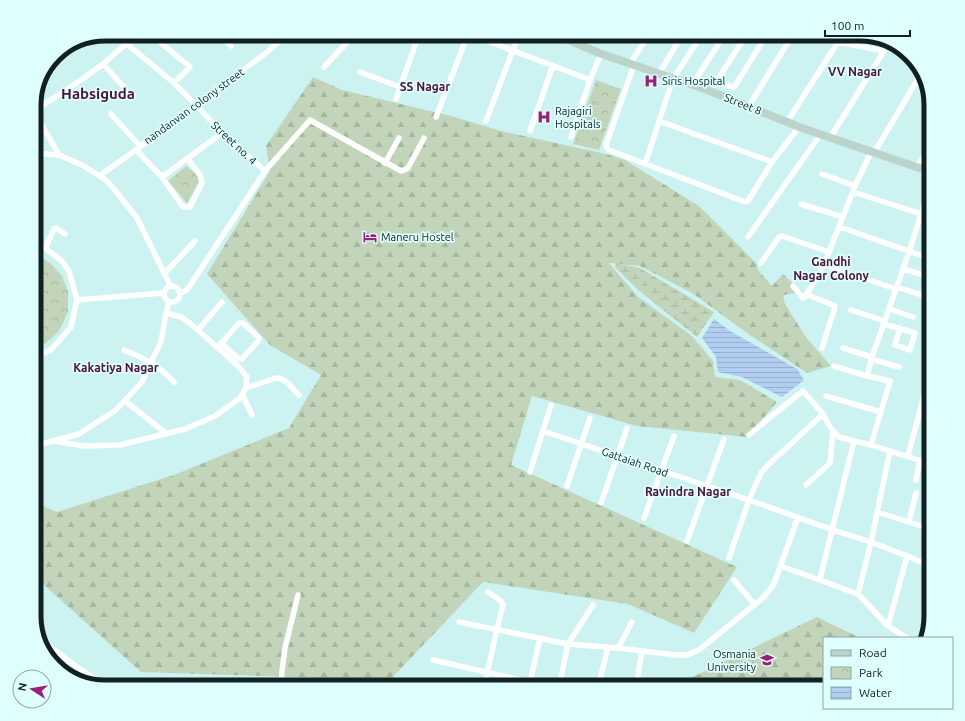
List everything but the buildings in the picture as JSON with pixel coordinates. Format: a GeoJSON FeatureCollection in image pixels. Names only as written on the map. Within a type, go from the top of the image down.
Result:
{"type":"FeatureCollection","features":[{"type":"Feature","properties":{"kind":"street","name":"Street no. 4"},"geometry":{"type":"LineString","coordinates":[[123,41],[174,83],[222,133],[265,171]]}},
{"type":"Feature","properties":{"kind":"street"},"geometry":{"type":"LineString","coordinates":[[158,41],[190,67],[174,83]]}},
{"type":"Feature","properties":{"kind":"street"},"geometry":{"type":"LineString","coordinates":[[225,41],[231,46]]}},
{"type":"Feature","properties":{"kind":"street","name":"nandanvan colony street"},"geometry":{"type":"LineString","coordinates":[[99,176],[266,53],[279,41]]}},
{"type":"Feature","properties":{"kind":"street"},"geometry":{"type":"LineString","coordinates":[[324,67],[348,41]]}},
{"type":"Feature","properties":{"kind":"street"},"geometry":{"type":"LineString","coordinates":[[396,99],[416,41]]}},
{"type":"Feature","properties":{"kind":"street"},"geometry":{"type":"LineString","coordinates":[[436,117],[466,41]]}},
{"type":"Feature","properties":{"kind":"street"},"geometry":{"type":"LineString","coordinates":[[487,41],[590,80]]}},
{"type":"Feature","properties":{"kind":"street"},"geometry":{"type":"LineString","coordinates":[[486,121],[517,41]]}},
{"type":"Feature","properties":{"kind":"street","name":"Street 8"},"geometry":{"type":"LineString","coordinates":[[572,41],[601,54],[710,91],[820,135],[924,170]]}},
{"type":"Feature","properties":{"kind":"street"},"geometry":{"type":"LineString","coordinates":[[585,47],[588,41]]}},
{"type":"Feature","properties":{"kind":"street"},"geometry":{"type":"LineString","coordinates":[[644,41],[632,65],[606,145],[606,148],[609,150],[745,202],[748,201],[772,162],[799,127]]}},
{"type":"Feature","properties":{"kind":"street"},"geometry":{"type":"LineString","coordinates":[[659,74],[678,41]]}},
{"type":"Feature","properties":{"kind":"street"},"geometry":{"type":"LineString","coordinates":[[645,164],[673,79],[697,41]]}},
{"type":"Feature","properties":{"kind":"street"},"geometry":{"type":"LineString","coordinates":[[692,85],[720,41]]}},
{"type":"Feature","properties":{"kind":"street"},"geometry":{"type":"LineString","coordinates":[[710,91],[742,41]]}},
{"type":"Feature","properties":{"kind":"street"},"geometry":{"type":"LineString","coordinates":[[716,82],[733,87],[735,86],[763,41]]}},
{"type":"Feature","properties":{"kind":"street"},"geometry":{"type":"LineString","coordinates":[[749,106],[789,41]]}},
{"type":"Feature","properties":{"kind":"street"},"geometry":{"type":"LineString","coordinates":[[787,122],[838,42],[884,51]]}},
{"type":"Feature","properties":{"kind":"street"},"geometry":{"type":"LineString","coordinates":[[41,106],[103,64],[126,44]]}},
{"type":"Feature","properties":{"kind":"street"},"geometry":{"type":"LineString","coordinates":[[830,138],[884,51],[885,46]]}},
{"type":"Feature","properties":{"kind":"street"},"geometry":{"type":"LineString","coordinates":[[571,137],[590,80],[601,54]]}},
{"type":"Feature","properties":{"kind":"street"},"geometry":{"type":"LineString","coordinates":[[103,64],[124,87]]}},
{"type":"Feature","properties":{"kind":"street"},"geometry":{"type":"LineString","coordinates":[[530,131],[553,65]]}},
{"type":"Feature","properties":{"kind":"street"},"geometry":{"type":"LineString","coordinates":[[360,72],[400,87]]}},
{"type":"Feature","properties":{"kind":"street"},"geometry":{"type":"LineString","coordinates":[[793,286],[803,298],[805,297],[824,265],[855,186],[872,152],[918,79]]}},
{"type":"Feature","properties":{"kind":"street"},"geometry":{"type":"LineString","coordinates":[[111,114],[162,177],[183,207],[190,207],[202,183],[200,175],[187,158]]}},
{"type":"Feature","properties":{"kind":"street"},"geometry":{"type":"LineString","coordinates":[[169,302],[177,300],[181,293],[187,290],[265,171],[310,120],[385,163],[402,171],[408,168],[424,138]]}},
{"type":"Feature","properties":{"kind":"street"},"geometry":{"type":"LineString","coordinates":[[659,121],[772,162]]}},
{"type":"Feature","properties":{"kind":"street"},"geometry":{"type":"LineString","coordinates":[[41,124],[59,156]]}},
{"type":"Feature","properties":{"kind":"street"},"geometry":{"type":"LineString","coordinates":[[162,177],[222,133]]}},
{"type":"Feature","properties":{"kind":"street"},"geometry":{"type":"LineString","coordinates":[[748,237],[820,135]]}},
{"type":"Feature","properties":{"kind":"street"},"geometry":{"type":"LineString","coordinates":[[385,163],[399,138]]}},
{"type":"Feature","properties":{"kind":"street"},"geometry":{"type":"LineString","coordinates":[[41,154],[59,156],[82,165],[106,180],[137,218],[170,285],[177,287],[181,293]]}},
{"type":"Feature","properties":{"kind":"street"},"geometry":{"type":"LineString","coordinates":[[917,167],[924,156]]}},
{"type":"Feature","properties":{"kind":"street"},"geometry":{"type":"LineString","coordinates":[[822,174],[855,186]]}},
{"type":"Feature","properties":{"kind":"street"},"geometry":{"type":"LineString","coordinates":[[853,192],[922,214]]}},
{"type":"Feature","properties":{"kind":"street"},"geometry":{"type":"LineString","coordinates":[[801,204],[843,217]]}},
{"type":"Feature","properties":{"kind":"street"},"geometry":{"type":"LineString","coordinates":[[867,376],[924,207]]}},
{"type":"Feature","properties":{"kind":"street"},"geometry":{"type":"LineString","coordinates":[[840,227],[924,257]]}},
{"type":"Feature","properties":{"kind":"street"},"geometry":{"type":"LineString","coordinates":[[45,248],[54,228],[65,234]]}},
{"type":"Feature","properties":{"kind":"street"},"geometry":{"type":"LineString","coordinates":[[761,263],[779,237],[782,236],[829,252]]}},
{"type":"Feature","properties":{"kind":"street"},"geometry":{"type":"LineString","coordinates":[[164,274],[195,241]]}},
{"type":"Feature","properties":{"kind":"street"},"geometry":{"type":"LineString","coordinates":[[41,247],[45,248],[62,261],[69,271],[77,300],[71,327],[51,350],[41,355]]}},
{"type":"Feature","properties":{"kind":"street"},"geometry":{"type":"LineString","coordinates":[[824,265],[924,296]]}},
{"type":"Feature","properties":{"kind":"street"},"geometry":{"type":"LineString","coordinates":[[903,269],[924,275]]}},
{"type":"Feature","properties":{"kind":"street"},"geometry":{"type":"LineString","coordinates":[[163,293],[164,289],[170,285]]}},
{"type":"Feature","properties":{"kind":"street"},"geometry":{"type":"LineString","coordinates":[[163,293],[169,302]]}},
{"type":"Feature","properties":{"kind":"street"},"geometry":{"type":"LineString","coordinates":[[77,300],[163,293]]}},
{"type":"Feature","properties":{"kind":"street"},"geometry":{"type":"LineString","coordinates":[[806,294],[835,306],[822,348]]}},
{"type":"Feature","properties":{"kind":"street"},"geometry":{"type":"LineString","coordinates":[[41,444],[79,434],[116,410],[125,401],[142,382],[161,342],[169,302]]}},
{"type":"Feature","properties":{"kind":"street"},"geometry":{"type":"LineString","coordinates":[[198,330],[222,302]]}},
{"type":"Feature","properties":{"kind":"street"},"geometry":{"type":"LineString","coordinates":[[889,309],[913,317]]}},
{"type":"Feature","properties":{"kind":"street"},"geometry":{"type":"LineString","coordinates":[[851,310],[900,328]]}},
{"type":"Feature","properties":{"kind":"street"},"geometry":{"type":"LineString","coordinates":[[166,313],[181,317],[198,330],[241,360],[259,338],[244,324],[240,323],[220,345]]}},
{"type":"Feature","properties":{"kind":"street"},"geometry":{"type":"LineString","coordinates":[[53,441],[84,446],[120,445],[185,429],[215,416],[239,399],[246,388],[248,377],[220,345]]}},
{"type":"Feature","properties":{"kind":"street"},"geometry":{"type":"LineString","coordinates":[[843,348],[899,367]]}},
{"type":"Feature","properties":{"kind":"street"},"geometry":{"type":"LineString","coordinates":[[124,350],[151,362],[166,373],[174,382]]}},
{"type":"Feature","properties":{"kind":"street"},"geometry":{"type":"LineString","coordinates":[[834,366],[890,381],[871,445]]}},
{"type":"Feature","properties":{"kind":"street"},"geometry":{"type":"LineString","coordinates":[[246,388],[280,378],[285,380],[299,395]]}},
{"type":"Feature","properties":{"kind":"street"},"geometry":{"type":"LineString","coordinates":[[749,435],[803,391],[823,414],[839,437],[924,461]]}},
{"type":"Feature","properties":{"kind":"street"},"geometry":{"type":"LineString","coordinates":[[242,394],[252,415]]}},
{"type":"Feature","properties":{"kind":"street"},"geometry":{"type":"LineString","coordinates":[[908,456],[924,395]]}},
{"type":"Feature","properties":{"kind":"street"},"geometry":{"type":"LineString","coordinates":[[826,396],[881,412]]}},
{"type":"Feature","properties":{"kind":"street"},"geometry":{"type":"LineString","coordinates":[[125,401],[167,434]]}},
{"type":"Feature","properties":{"kind":"street"},"geometry":{"type":"LineString","coordinates":[[530,472],[551,405]]}},
{"type":"Feature","properties":{"kind":"street"},"geometry":{"type":"LineString","coordinates":[[729,558],[749,500],[761,473],[823,414]]}},
{"type":"Feature","properties":{"kind":"street"},"geometry":{"type":"LineString","coordinates":[[567,486],[590,418]]}},
{"type":"Feature","properties":{"kind":"street"},"geometry":{"type":"LineString","coordinates":[[601,504],[627,428]]}},
{"type":"Feature","properties":{"kind":"street"},"geometry":{"type":"LineString","coordinates":[[806,485],[830,463],[833,430]]}},
{"type":"Feature","properties":{"kind":"street","name":"Gattaiah Road"},"geometry":{"type":"LineString","coordinates":[[543,431],[871,542],[924,563]]}},
{"type":"Feature","properties":{"kind":"street"},"geometry":{"type":"LineString","coordinates":[[644,518],[674,436]]}},
{"type":"Feature","properties":{"kind":"street"},"geometry":{"type":"LineString","coordinates":[[686,541],[724,439]]}},
{"type":"Feature","properties":{"kind":"street"},"geometry":{"type":"LineString","coordinates":[[820,579],[854,441]]}},
{"type":"Feature","properties":{"kind":"street"},"geometry":{"type":"LineString","coordinates":[[858,594],[871,542],[890,451]]}},
{"type":"Feature","properties":{"kind":"street"},"geometry":{"type":"LineString","coordinates":[[916,480],[920,460]]}},
{"type":"Feature","properties":{"kind":"street"},"geometry":{"type":"LineString","coordinates":[[909,522],[916,493]]}},
{"type":"Feature","properties":{"kind":"street"},"geometry":{"type":"LineString","coordinates":[[877,512],[924,527]]}},
{"type":"Feature","properties":{"kind":"street"},"geometry":{"type":"LineString","coordinates":[[459,622],[568,644],[687,655],[699,650],[764,597],[774,584],[798,517]]}},
{"type":"Feature","properties":{"kind":"street"},"geometry":{"type":"LineString","coordinates":[[888,626],[907,556]]}},
{"type":"Feature","properties":{"kind":"street"},"geometry":{"type":"LineString","coordinates":[[781,566],[858,594],[888,626],[905,637]]}},
{"type":"Feature","properties":{"kind":"street"},"geometry":{"type":"LineString","coordinates":[[734,580],[755,605]]}},
{"type":"Feature","properties":{"kind":"street"},"geometry":{"type":"LineString","coordinates":[[486,680],[503,603],[488,592]]}},
{"type":"Feature","properties":{"kind":"street"},"geometry":{"type":"LineString","coordinates":[[281,680],[285,648],[298,596]]}},
{"type":"Feature","properties":{"kind":"street"},"geometry":{"type":"LineString","coordinates":[[560,680],[568,644],[593,605]]}},
{"type":"Feature","properties":{"kind":"street"},"geometry":{"type":"LineString","coordinates":[[618,648],[632,622]]}},
{"type":"Feature","properties":{"kind":"street"},"geometry":{"type":"LineString","coordinates":[[530,680],[540,638]]}},
{"type":"Feature","properties":{"kind":"street"},"geometry":{"type":"LineString","coordinates":[[48,645],[96,679]]}},
{"type":"Feature","properties":{"kind":"street"},"geometry":{"type":"LineString","coordinates":[[600,680],[608,647]]}},
{"type":"Feature","properties":{"kind":"street"},"geometry":{"type":"LineString","coordinates":[[637,680],[642,651]]}},
{"type":"Feature","properties":{"kind":"street"},"geometry":{"type":"LineString","coordinates":[[433,660],[512,680]]}},
{"type":"Feature","properties":{"kind":"green space"},"geometry":{"type":"Polygon","coordinates":[[[313,77],[342,90],[451,116],[501,131],[606,154],[625,160],[699,206],[756,263],[758,270],[772,286],[783,274],[802,292],[783,295],[785,304],[805,336],[831,366],[807,373],[747,333],[692,293],[640,266],[609,263],[638,297],[692,336],[713,361],[715,377],[740,380],[777,402],[747,437],[637,426],[532,396],[511,465],[737,567],[694,633],[628,604],[483,582],[390,680],[141,672],[41,582],[41,505],[57,512],[174,475],[289,428],[321,375],[270,345],[207,274],[270,171],[266,146],[313,77]]]}},
{"type":"Feature","properties":{"kind":"green space"},"geometry":{"type":"Polygon","coordinates":[[[596,80],[621,89],[599,150],[573,144],[596,80]]]}},
{"type":"Feature","properties":{"kind":"green space"},"geometry":{"type":"Polygon","coordinates":[[[186,166],[199,176],[199,181],[187,203],[168,181],[186,166]]]}},
{"type":"Feature","properties":{"kind":"green space"},"geometry":{"type":"Polygon","coordinates":[[[41,258],[49,262],[62,276],[68,291],[68,312],[59,331],[46,343],[41,345],[41,258]]]}},
{"type":"Feature","properties":{"kind":"green space"},"geometry":{"type":"Polygon","coordinates":[[[616,263],[640,268],[714,312],[697,337],[637,289],[615,267],[616,263]]]}},
{"type":"Feature","properties":{"kind":"green space","name":"Osmania University"},"geometry":{"type":"Polygon","coordinates":[[[817,617],[858,637],[823,637],[823,680],[684,680],[817,617]]]}},
{"type":"Feature","properties":{"kind":"water"},"geometry":{"type":"Polygon","coordinates":[[[714,319],[730,331],[797,369],[804,380],[782,397],[742,377],[718,372],[716,357],[702,338],[714,319]]]}},
{"type":"Feature","properties":{"kind":"place","name":"Siris Hospital"},"geometry":{"type":"Point","coordinates":[651,81]}},
{"type":"Feature","properties":{"kind":"place","name":"Rajagiri Hospitals"},"geometry":{"type":"Point","coordinates":[544,117]}},
{"type":"Feature","properties":{"kind":"place","name":"Maneru Hostel"},"geometry":{"type":"Point","coordinates":[370,237]}},
{"type":"Feature","properties":{"kind":"place","name":"Osmania University"},"geometry":{"type":"Point","coordinates":[767,660]}},
{"type":"Feature","properties":{"kind":"district","name":"VV Nagar"},"geometry":{"type":"Point","coordinates":[855,72]}},
{"type":"Feature","properties":{"kind":"district","name":"SS Nagar"},"geometry":{"type":"Point","coordinates":[425,87]}},
{"type":"Feature","properties":{"kind":"district","name":"Habsiguda"},"geometry":{"type":"Point","coordinates":[98,94]}},
{"type":"Feature","properties":{"kind":"district","name":"Gandhi Nagar Colony"},"geometry":{"type":"Point","coordinates":[831,269]}},
{"type":"Feature","properties":{"kind":"district","name":"Kakatiya Nagar"},"geometry":{"type":"Point","coordinates":[116,368]}},
{"type":"Feature","properties":{"kind":"district","name":"Ravindra Nagar"},"geometry":{"type":"Point","coordinates":[688,492]}}]}
